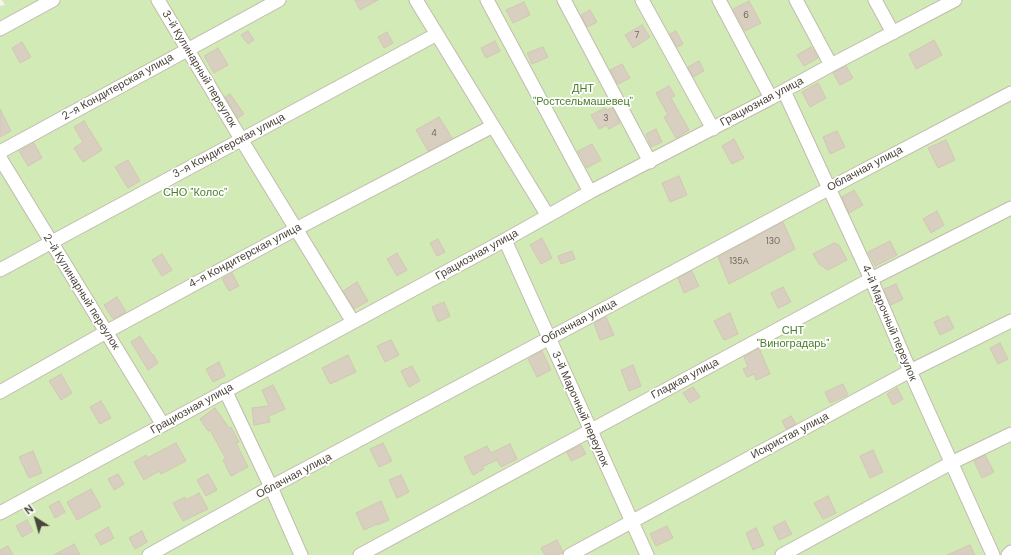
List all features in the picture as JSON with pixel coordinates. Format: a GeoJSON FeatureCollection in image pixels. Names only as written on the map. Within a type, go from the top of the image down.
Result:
{"type":"FeatureCollection","features":[{"type":"Feature","properties":{"kind":"street"},"geometry":{"type":"LineString","coordinates":[[0,29],[54,0]]}},
{"type":"Feature","properties":{"kind":"street","name":"3-й Кулинарный переулок"},"geometry":{"type":"LineString","coordinates":[[158,0],[353,322]]}},
{"type":"Feature","properties":{"kind":"street","name":"2-я Кондитерская улица"},"geometry":{"type":"LineString","coordinates":[[0,152],[279,0]]}},
{"type":"Feature","properties":{"kind":"street"},"geometry":{"type":"LineString","coordinates":[[416,0],[548,216]]}},
{"type":"Feature","properties":{"kind":"street"},"geometry":{"type":"LineString","coordinates":[[487,0],[590,192]]}},
{"type":"Feature","properties":{"kind":"street"},"geometry":{"type":"LineString","coordinates":[[564,0],[650,162]]}},
{"type":"Feature","properties":{"kind":"street"},"geometry":{"type":"LineString","coordinates":[[642,0],[713,129]]}},
{"type":"Feature","properties":{"kind":"street"},"geometry":{"type":"LineString","coordinates":[[719,0],[771,98]]}},
{"type":"Feature","properties":{"kind":"street"},"geometry":{"type":"LineString","coordinates":[[796,0],[831,65]]}},
{"type":"Feature","properties":{"kind":"street"},"geometry":{"type":"LineString","coordinates":[[875,0],[893,33]]}},
{"type":"Feature","properties":{"kind":"street","name":"Грациозная улица"},"geometry":{"type":"LineString","coordinates":[[0,513],[225,390],[505,240],[590,192],[713,129],[952,1]]}},
{"type":"Feature","properties":{"kind":"street","name":"3-я Кондитерская улица"},"geometry":{"type":"LineString","coordinates":[[0,270],[437,34]]}},
{"type":"Feature","properties":{"kind":"street","name":"4-й Марочный переулок"},"geometry":{"type":"LineString","coordinates":[[784,91],[830,188],[951,464],[994,555]]}},
{"type":"Feature","properties":{"kind":"street","name":"Облачная улица"},"geometry":{"type":"LineString","coordinates":[[149,555],[549,338],[1011,93]]}},
{"type":"Feature","properties":{"kind":"street","name":"4-я Кондитерская улица"},"geometry":{"type":"LineString","coordinates":[[0,392],[106,332],[296,229],[493,126]]}},
{"type":"Feature","properties":{"kind":"street","name":"2-й Кулинарный переулок"},"geometry":{"type":"LineString","coordinates":[[0,158],[163,425]]}},
{"type":"Feature","properties":{"kind":"street","name":"Гладкая улица"},"geometry":{"type":"LineString","coordinates":[[360,555],[871,279],[1011,208]]}},
{"type":"Feature","properties":{"kind":"street","name":"3-й Марочный переулок"},"geometry":{"type":"LineString","coordinates":[[505,240],[647,555]]}},
{"type":"Feature","properties":{"kind":"street","name":"Искристая улица"},"geometry":{"type":"LineString","coordinates":[[570,555],[910,371],[1011,321]]}},
{"type":"Feature","properties":{"kind":"street"},"geometry":{"type":"LineString","coordinates":[[225,390],[301,555]]}},
{"type":"Feature","properties":{"kind":"street"},"geometry":{"type":"LineString","coordinates":[[782,555],[951,464],[1011,434]]}},
{"type":"Feature","properties":{"kind":"street"},"geometry":{"type":"LineString","coordinates":[[1008,555],[1011,552]]}},
{"type":"Feature","properties":{"kind":"green space"},"geometry":{"type":"Polygon","coordinates":[[[2,0],[1011,0],[1011,555],[0,555],[0,6],[5,5],[2,0]]]}},
{"type":"Feature","properties":{"kind":"building"},"geometry":{"type":"Polygon","coordinates":[[[355,0],[378,0],[360,10],[355,0]]]}},
{"type":"Feature","properties":{"kind":"building"},"geometry":{"type":"Polygon","coordinates":[[[749,1],[761,23],[745,31],[733,9],[749,1]]]}},
{"type":"Feature","properties":{"kind":"building"},"geometry":{"type":"Polygon","coordinates":[[[524,2],[530,15],[513,23],[506,10],[524,2]]]}},
{"type":"Feature","properties":{"kind":"building"},"geometry":{"type":"Polygon","coordinates":[[[590,10],[597,22],[587,27],[581,15],[590,10]]]}},
{"type":"Feature","properties":{"kind":"building"},"geometry":{"type":"Polygon","coordinates":[[[642,25],[650,37],[633,48],[625,35],[642,25]]]}},
{"type":"Feature","properties":{"kind":"building"},"geometry":{"type":"Polygon","coordinates":[[[248,31],[254,40],[248,44],[241,35],[248,31]]]}},
{"type":"Feature","properties":{"kind":"building"},"geometry":{"type":"Polygon","coordinates":[[[676,31],[683,44],[677,47],[670,34],[676,31]]]}},
{"type":"Feature","properties":{"kind":"building"},"geometry":{"type":"Polygon","coordinates":[[[387,32],[393,43],[384,48],[378,37],[387,32]]]}},
{"type":"Feature","properties":{"kind":"building"},"geometry":{"type":"Polygon","coordinates":[[[934,40],[942,55],[916,69],[909,54],[934,40]]]}},
{"type":"Feature","properties":{"kind":"building"},"geometry":{"type":"Polygon","coordinates":[[[495,41],[500,51],[486,58],[481,48],[495,41]]]}},
{"type":"Feature","properties":{"kind":"building"},"geometry":{"type":"Polygon","coordinates":[[[22,42],[31,57],[20,63],[12,48],[22,42]]]}},
{"type":"Feature","properties":{"kind":"building"},"geometry":{"type":"Polygon","coordinates":[[[543,47],[548,57],[532,64],[527,53],[543,47]]]}},
{"type":"Feature","properties":{"kind":"building"},"geometry":{"type":"Polygon","coordinates":[[[811,47],[818,58],[804,66],[797,55],[811,47]]]}},
{"type":"Feature","properties":{"kind":"building"},"geometry":{"type":"Polygon","coordinates":[[[218,48],[228,65],[214,73],[204,56],[218,48]]]}},
{"type":"Feature","properties":{"kind":"building"},"geometry":{"type":"Polygon","coordinates":[[[699,61],[704,71],[693,77],[688,67],[699,61]]]}},
{"type":"Feature","properties":{"kind":"building"},"geometry":{"type":"Polygon","coordinates":[[[622,64],[630,78],[618,84],[610,70],[622,64]]]}},
{"type":"Feature","properties":{"kind":"building"},"geometry":{"type":"Polygon","coordinates":[[[846,66],[853,78],[840,85],[833,73],[846,66]]]}},
{"type":"Feature","properties":{"kind":"building"},"geometry":{"type":"Polygon","coordinates":[[[818,83],[826,98],[810,107],[802,92],[818,83]]]}},
{"type":"Feature","properties":{"kind":"building"},"geometry":{"type":"Polygon","coordinates":[[[669,86],[675,96],[671,98],[689,130],[676,138],[664,117],[668,115],[656,93],[669,86]]]}},
{"type":"Feature","properties":{"kind":"building"},"geometry":{"type":"Polygon","coordinates":[[[230,94],[244,114],[238,118],[225,97],[230,94]]]}},
{"type":"Feature","properties":{"kind":"building"},"geometry":{"type":"Polygon","coordinates":[[[605,108],[607,110],[613,108],[620,123],[609,129],[607,125],[599,129],[591,115],[605,108]]]}},
{"type":"Feature","properties":{"kind":"building"},"geometry":{"type":"Polygon","coordinates":[[[0,109],[11,131],[0,137],[0,109]]]}},
{"type":"Feature","properties":{"kind":"building"},"geometry":{"type":"Polygon","coordinates":[[[439,117],[452,138],[428,151],[416,130],[439,117]]]}},
{"type":"Feature","properties":{"kind":"building"},"geometry":{"type":"Polygon","coordinates":[[[84,121],[102,150],[83,162],[74,148],[83,142],[74,127],[84,121]]]}},
{"type":"Feature","properties":{"kind":"building"},"geometry":{"type":"Polygon","coordinates":[[[656,129],[662,142],[651,147],[646,134],[656,129]]]}},
{"type":"Feature","properties":{"kind":"building"},"geometry":{"type":"Polygon","coordinates":[[[837,131],[845,147],[830,154],[823,137],[837,131]]]}},
{"type":"Feature","properties":{"kind":"building"},"geometry":{"type":"Polygon","coordinates":[[[734,139],[744,158],[732,164],[722,146],[734,139]]]}},
{"type":"Feature","properties":{"kind":"building"},"geometry":{"type":"Polygon","coordinates":[[[946,140],[955,160],[938,168],[928,148],[946,140]]]}},
{"type":"Feature","properties":{"kind":"building"},"geometry":{"type":"Polygon","coordinates":[[[34,143],[42,158],[28,166],[19,151],[34,143]]]}},
{"type":"Feature","properties":{"kind":"building"},"geometry":{"type":"Polygon","coordinates":[[[592,144],[601,160],[587,168],[578,151],[592,144]]]}},
{"type":"Feature","properties":{"kind":"building"},"geometry":{"type":"Polygon","coordinates":[[[128,160],[140,181],[128,188],[115,167],[128,160]]]}},
{"type":"Feature","properties":{"kind":"building"},"geometry":{"type":"Polygon","coordinates":[[[679,176],[687,195],[670,202],[662,183],[679,176]]]}},
{"type":"Feature","properties":{"kind":"building"},"geometry":{"type":"Polygon","coordinates":[[[854,190],[863,205],[849,213],[842,197],[854,190]]]}},
{"type":"Feature","properties":{"kind":"building"},"geometry":{"type":"Polygon","coordinates":[[[937,211],[944,225],[931,233],[923,219],[937,211]]]}},
{"type":"Feature","properties":{"kind":"building"},"geometry":{"type":"Polygon","coordinates":[[[783,222],[795,249],[729,284],[718,257],[783,222]]]}},
{"type":"Feature","properties":{"kind":"building"},"geometry":{"type":"Polygon","coordinates":[[[542,238],[552,258],[541,264],[530,245],[542,238]]]}},
{"type":"Feature","properties":{"kind":"building"},"geometry":{"type":"Polygon","coordinates":[[[438,239],[445,252],[437,256],[430,243],[438,239]]]}},
{"type":"Feature","properties":{"kind":"building"},"geometry":{"type":"Polygon","coordinates":[[[890,241],[897,255],[875,266],[868,252],[890,241]]]}},
{"type":"Feature","properties":{"kind":"building"},"geometry":{"type":"Polygon","coordinates":[[[834,243],[839,245],[847,260],[828,270],[819,264],[813,254],[834,243]]]}},
{"type":"Feature","properties":{"kind":"building"},"geometry":{"type":"Polygon","coordinates":[[[572,251],[575,259],[561,264],[558,256],[572,251]]]}},
{"type":"Feature","properties":{"kind":"building"},"geometry":{"type":"Polygon","coordinates":[[[397,253],[407,270],[397,276],[387,259],[397,253]]]}},
{"type":"Feature","properties":{"kind":"building"},"geometry":{"type":"Polygon","coordinates":[[[162,254],[172,270],[162,276],[152,260],[162,254]]]}},
{"type":"Feature","properties":{"kind":"building"},"geometry":{"type":"Polygon","coordinates":[[[692,271],[699,286],[684,293],[678,278],[692,271]]]}},
{"type":"Feature","properties":{"kind":"building"},"geometry":{"type":"Polygon","coordinates":[[[232,273],[239,286],[229,291],[222,279],[232,273]]]}},
{"type":"Feature","properties":{"kind":"building"},"geometry":{"type":"Polygon","coordinates":[[[357,282],[368,301],[354,309],[343,291],[357,282]]]}},
{"type":"Feature","properties":{"kind":"building"},"geometry":{"type":"Polygon","coordinates":[[[896,284],[903,299],[891,305],[884,289],[896,284]]]}},
{"type":"Feature","properties":{"kind":"building"},"geometry":{"type":"Polygon","coordinates":[[[783,287],[791,302],[778,308],[771,293],[783,287]]]}},
{"type":"Feature","properties":{"kind":"building"},"geometry":{"type":"Polygon","coordinates":[[[117,297],[126,312],[113,319],[104,305],[117,297]]]}},
{"type":"Feature","properties":{"kind":"building"},"geometry":{"type":"Polygon","coordinates":[[[444,302],[450,316],[438,322],[432,307],[444,302]]]}},
{"type":"Feature","properties":{"kind":"building"},"geometry":{"type":"Polygon","coordinates":[[[730,313],[738,334],[724,340],[714,321],[730,313]]]}},
{"type":"Feature","properties":{"kind":"building"},"geometry":{"type":"Polygon","coordinates":[[[948,316],[954,328],[940,335],[934,322],[948,316]]]}},
{"type":"Feature","properties":{"kind":"building"},"geometry":{"type":"Polygon","coordinates":[[[606,317],[614,335],[600,340],[594,323],[606,317]]]}},
{"type":"Feature","properties":{"kind":"building"},"geometry":{"type":"Polygon","coordinates":[[[140,336],[158,363],[148,370],[131,342],[140,336]]]}},
{"type":"Feature","properties":{"kind":"building"},"geometry":{"type":"Polygon","coordinates":[[[391,340],[399,355],[385,362],[377,346],[391,340]]]}},
{"type":"Feature","properties":{"kind":"building"},"geometry":{"type":"Polygon","coordinates":[[[1000,343],[1008,359],[998,364],[990,348],[1000,343]]]}},
{"type":"Feature","properties":{"kind":"building"},"geometry":{"type":"Polygon","coordinates":[[[759,348],[770,374],[756,380],[754,374],[747,377],[743,369],[748,367],[744,357],[759,348]]]}},
{"type":"Feature","properties":{"kind":"building"},"geometry":{"type":"Polygon","coordinates":[[[542,351],[551,370],[537,377],[528,359],[542,351]]]}},
{"type":"Feature","properties":{"kind":"building"},"geometry":{"type":"Polygon","coordinates":[[[348,355],[356,372],[330,384],[322,368],[348,355]]]}},
{"type":"Feature","properties":{"kind":"building"},"geometry":{"type":"Polygon","coordinates":[[[219,362],[225,376],[213,382],[206,369],[219,362]]]}},
{"type":"Feature","properties":{"kind":"building"},"geometry":{"type":"Polygon","coordinates":[[[633,365],[641,386],[629,391],[621,370],[633,365]]]}},
{"type":"Feature","properties":{"kind":"building"},"geometry":{"type":"Polygon","coordinates":[[[412,366],[420,381],[409,387],[401,371],[412,366]]]}},
{"type":"Feature","properties":{"kind":"building"},"geometry":{"type":"Polygon","coordinates":[[[61,374],[72,393],[61,400],[49,381],[61,374]]]}},
{"type":"Feature","properties":{"kind":"building"},"geometry":{"type":"Polygon","coordinates":[[[843,384],[848,395],[830,403],[825,392],[843,384]]]}},
{"type":"Feature","properties":{"kind":"building"},"geometry":{"type":"Polygon","coordinates":[[[273,385],[285,409],[269,416],[270,422],[254,425],[252,408],[269,406],[262,390],[273,385]]]}},
{"type":"Feature","properties":{"kind":"building"},"geometry":{"type":"Polygon","coordinates":[[[693,387],[700,397],[690,403],[683,393],[693,387]]]}},
{"type":"Feature","properties":{"kind":"building"},"geometry":{"type":"Polygon","coordinates":[[[897,388],[903,399],[893,405],[887,394],[897,388]]]}},
{"type":"Feature","properties":{"kind":"building"},"geometry":{"type":"Polygon","coordinates":[[[101,401],[111,418],[100,424],[90,407],[101,401]]]}},
{"type":"Feature","properties":{"kind":"building"},"geometry":{"type":"Polygon","coordinates":[[[215,408],[229,428],[231,427],[239,442],[236,443],[248,467],[231,476],[223,460],[226,459],[210,430],[208,431],[200,419],[215,408]]]}},
{"type":"Feature","properties":{"kind":"building"},"geometry":{"type":"Polygon","coordinates":[[[791,416],[796,424],[786,429],[782,421],[791,416]]]}},
{"type":"Feature","properties":{"kind":"building"},"geometry":{"type":"Polygon","coordinates":[[[176,443],[186,461],[161,474],[159,471],[144,480],[134,462],[146,455],[147,458],[176,443]]]}},
{"type":"Feature","properties":{"kind":"building"},"geometry":{"type":"Polygon","coordinates":[[[383,443],[392,461],[379,467],[370,449],[383,443]]]}},
{"type":"Feature","properties":{"kind":"building"},"geometry":{"type":"Polygon","coordinates":[[[510,444],[517,459],[501,467],[497,460],[482,467],[484,469],[473,475],[464,457],[487,446],[491,453],[510,444]]]}},
{"type":"Feature","properties":{"kind":"building"},"geometry":{"type":"Polygon","coordinates":[[[581,445],[586,454],[571,461],[567,452],[581,445]]]}},
{"type":"Feature","properties":{"kind":"building"},"geometry":{"type":"Polygon","coordinates":[[[873,450],[883,472],[870,478],[860,456],[873,450]]]}},
{"type":"Feature","properties":{"kind":"building"},"geometry":{"type":"Polygon","coordinates":[[[33,451],[42,473],[29,478],[19,457],[33,451]]]}},
{"type":"Feature","properties":{"kind":"building"},"geometry":{"type":"Polygon","coordinates":[[[985,455],[994,472],[982,478],[974,461],[985,455]]]}},
{"type":"Feature","properties":{"kind":"building"},"geometry":{"type":"Polygon","coordinates":[[[118,474],[124,484],[114,490],[108,479],[118,474]]]}},
{"type":"Feature","properties":{"kind":"building"},"geometry":{"type":"Polygon","coordinates":[[[208,474],[217,490],[206,496],[197,480],[208,474]]]}},
{"type":"Feature","properties":{"kind":"building"},"geometry":{"type":"Polygon","coordinates":[[[401,475],[409,492],[397,498],[389,480],[401,475]]]}},
{"type":"Feature","properties":{"kind":"building"},"geometry":{"type":"Polygon","coordinates":[[[91,489],[101,507],[77,520],[67,502],[91,489]]]}},
{"type":"Feature","properties":{"kind":"building"},"geometry":{"type":"Polygon","coordinates":[[[199,493],[208,509],[183,521],[173,503],[185,497],[186,500],[199,493]]]}},
{"type":"Feature","properties":{"kind":"building"},"geometry":{"type":"Polygon","coordinates":[[[828,496],[836,513],[823,519],[814,503],[828,496]]]}},
{"type":"Feature","properties":{"kind":"building"},"geometry":{"type":"Polygon","coordinates":[[[59,501],[65,512],[55,518],[49,506],[59,501]]]}},
{"type":"Feature","properties":{"kind":"building"},"geometry":{"type":"Polygon","coordinates":[[[381,501],[389,520],[364,530],[356,513],[381,501]]]}},
{"type":"Feature","properties":{"kind":"building"},"geometry":{"type":"Polygon","coordinates":[[[27,520],[33,531],[22,537],[16,526],[27,520]]]}},
{"type":"Feature","properties":{"kind":"building"},"geometry":{"type":"Polygon","coordinates":[[[785,521],[792,534],[779,540],[773,527],[785,521]]]}},
{"type":"Feature","properties":{"kind":"building"},"geometry":{"type":"Polygon","coordinates":[[[667,526],[673,538],[656,546],[650,534],[667,526]]]}},
{"type":"Feature","properties":{"kind":"building"},"geometry":{"type":"Polygon","coordinates":[[[108,527],[114,538],[101,545],[95,535],[108,527]]]}},
{"type":"Feature","properties":{"kind":"building"},"geometry":{"type":"Polygon","coordinates":[[[756,528],[764,545],[753,550],[746,533],[756,528]]]}},
{"type":"Feature","properties":{"kind":"building"},"geometry":{"type":"Polygon","coordinates":[[[142,531],[147,542],[135,549],[129,538],[142,531]]]}},
{"type":"Feature","properties":{"kind":"building"},"geometry":{"type":"Polygon","coordinates":[[[557,540],[563,552],[558,555],[545,555],[541,548],[557,540]]]}},
{"type":"Feature","properties":{"kind":"building"},"geometry":{"type":"Polygon","coordinates":[[[74,544],[80,555],[54,555],[74,544]]]}},
{"type":"Feature","properties":{"kind":"building"},"geometry":{"type":"Polygon","coordinates":[[[970,545],[975,555],[947,555],[970,545]]]}},
{"type":"Feature","properties":{"kind":"building"},"geometry":{"type":"Polygon","coordinates":[[[8,546],[13,555],[0,555],[0,550],[8,546]]]}},
{"type":"Feature","properties":{"kind":"park label","name":"ДНТ \"Ростсельмашевец\""},"geometry":{"type":"Point","coordinates":[583,95]}},
{"type":"Feature","properties":{"kind":"park label","name":"СНО \"Колос\""},"geometry":{"type":"Point","coordinates":[195,193]}},
{"type":"Feature","properties":{"kind":"park label","name":"СНТ \"Виноградарь\""},"geometry":{"type":"Point","coordinates":[793,337]}}]}
